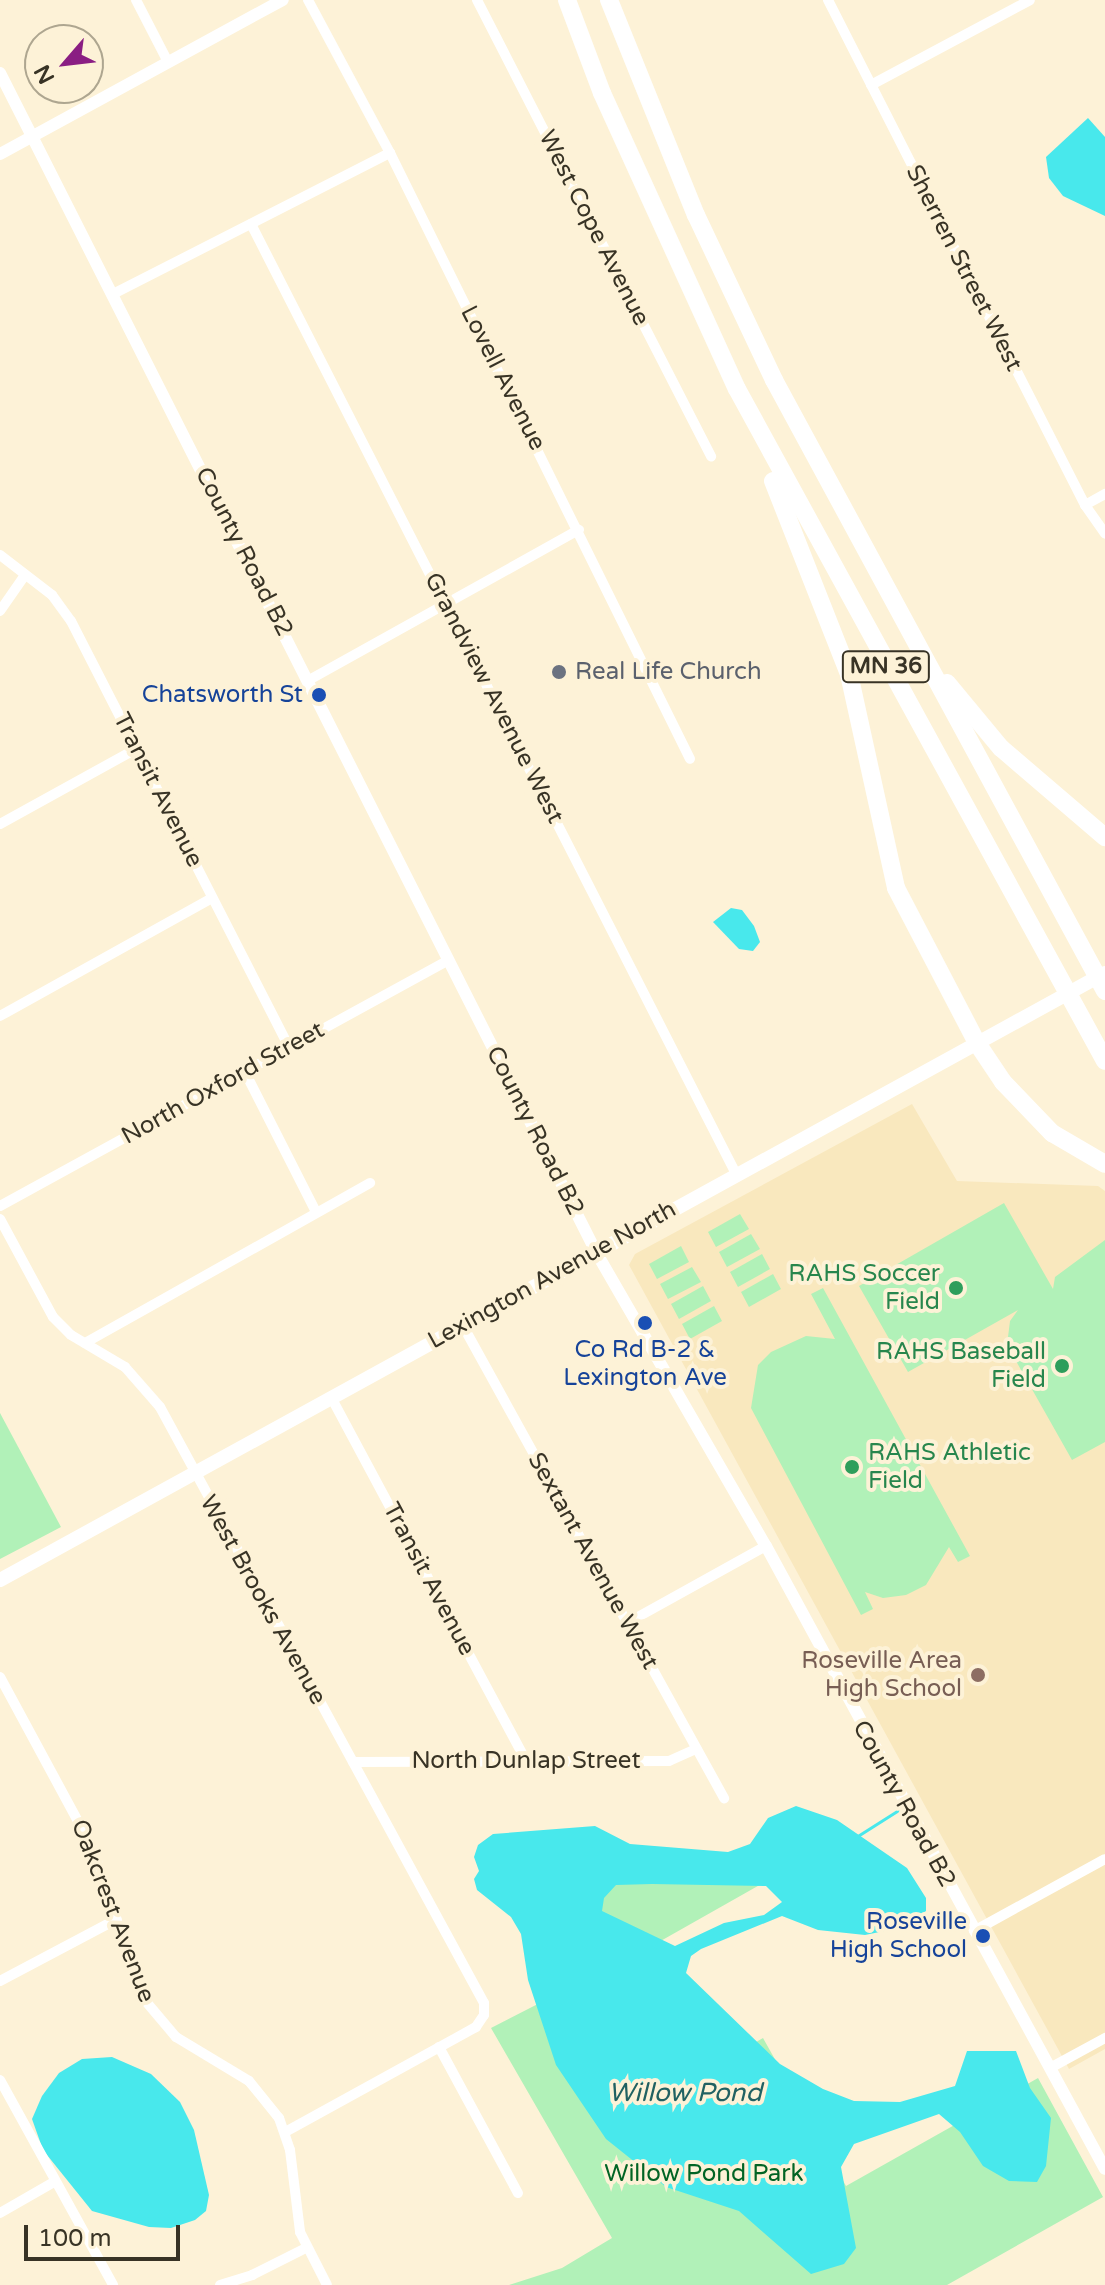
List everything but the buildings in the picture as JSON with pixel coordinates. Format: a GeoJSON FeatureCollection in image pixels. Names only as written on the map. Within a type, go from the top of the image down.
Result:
{"type":"FeatureCollection","features":[{"type":"Feature","properties":{"kind":"highway","name":"MN 36"},"geometry":{"type":"LineString","coordinates":[[567,0],[608,107],[726,368],[1105,1061]]}},
{"type":"Feature","properties":{"kind":"highway","name":"MN 36"},"geometry":{"type":"LineString","coordinates":[[609,0],[731,293],[877,578],[1105,991]]}},
{"type":"Feature","properties":{"kind":"highway"},"geometry":{"type":"LineString","coordinates":[[726,368],[849,674],[896,888],[977,1043],[1037,1120],[1105,1164]]}},
{"type":"Feature","properties":{"kind":"highway"},"geometry":{"type":"LineString","coordinates":[[877,578],[972,716],[1014,760],[1105,837]]}},
{"type":"Feature","properties":{"kind":"main road","name":"Lexington Avenue North"},"geometry":{"type":"LineString","coordinates":[[0,1580],[1105,972]]}},
{"type":"Feature","properties":{"kind":"street"},"geometry":{"type":"LineString","coordinates":[[136,0],[168,62]]}},
{"type":"Feature","properties":{"kind":"street"},"geometry":{"type":"LineString","coordinates":[[0,154],[283,0]]}},
{"type":"Feature","properties":{"kind":"street","name":"Lovell Avenue"},"geometry":{"type":"LineString","coordinates":[[308,0],[390,153],[690,759]]}},
{"type":"Feature","properties":{"kind":"street","name":"West Cope Avenue"},"geometry":{"type":"LineString","coordinates":[[477,0],[711,456]]}},
{"type":"Feature","properties":{"kind":"street","name":"Sherren Street West"},"geometry":{"type":"LineString","coordinates":[[828,0],[1085,505],[1105,534]]}},
{"type":"Feature","properties":{"kind":"street"},"geometry":{"type":"LineString","coordinates":[[871,85],[1030,0]]}},
{"type":"Feature","properties":{"kind":"street","name":"County Road B2"},"geometry":{"type":"LineString","coordinates":[[0,73],[596,1252],[766,1546],[1105,2169]]}},
{"type":"Feature","properties":{"kind":"street"},"geometry":{"type":"LineString","coordinates":[[113,294],[390,153]]}},
{"type":"Feature","properties":{"kind":"street","name":"Grandview Avenue West"},"geometry":{"type":"LineString","coordinates":[[251,224],[736,1174]]}},
{"type":"Feature","properties":{"kind":"street"},"geometry":{"type":"LineString","coordinates":[[1085,505],[1105,494]]}},
{"type":"Feature","properties":{"kind":"street"},"geometry":{"type":"LineString","coordinates":[[309,680],[579,530]]}},
{"type":"Feature","properties":{"kind":"street","name":"Transit Avenue"},"geometry":{"type":"LineString","coordinates":[[0,555],[62,606],[289,1047]]}},
{"type":"Feature","properties":{"kind":"street"},"geometry":{"type":"LineString","coordinates":[[0,611],[25,575]]}},
{"type":"Feature","properties":{"kind":"street"},"geometry":{"type":"LineString","coordinates":[[0,824],[136,749]]}},
{"type":"Feature","properties":{"kind":"street"},"geometry":{"type":"LineString","coordinates":[[0,1016],[212,898]]}},
{"type":"Feature","properties":{"kind":"street","name":"North Oxford Street"},"geometry":{"type":"LineString","coordinates":[[0,1206],[447,961]]}},
{"type":"Feature","properties":{"kind":"street"},"geometry":{"type":"LineString","coordinates":[[245,1072],[316,1212]]}},
{"type":"Feature","properties":{"kind":"street"},"geometry":{"type":"LineString","coordinates":[[85,1343],[370,1183]]}},
{"type":"Feature","properties":{"kind":"street","name":"West Brooks Avenue"},"geometry":{"type":"LineString","coordinates":[[0,1219],[46,1307],[85,1343],[145,1387],[484,2003],[484,2015],[476,2027],[439,2047]]}},
{"type":"Feature","properties":{"kind":"street","name":"Sextant Avenue West"},"geometry":{"type":"LineString","coordinates":[[462,1324],[724,1798]]}},
{"type":"Feature","properties":{"kind":"street","name":"Transit Avenue"},"geometry":{"type":"LineString","coordinates":[[331,1397],[527,1762]]}},
{"type":"Feature","properties":{"kind":"street"},"geometry":{"type":"LineString","coordinates":[[627,1623],[766,1546]]}},
{"type":"Feature","properties":{"kind":"street","name":"Oakcrest Avenue"},"geometry":{"type":"LineString","coordinates":[[0,1677],[92,1847],[135,1982],[151,2012],[176,2037],[249,2081],[271,2104],[285,2132],[296,2215],[306,2248],[327,2285]]}},
{"type":"Feature","properties":{"kind":"street","name":"North Dunlap Street"},"geometry":{"type":"LineString","coordinates":[[353,1762],[669,1761],[696,1749]]}},
{"type":"Feature","properties":{"kind":"street"},"geometry":{"type":"LineString","coordinates":[[974,1931],[1105,1859]]}},
{"type":"Feature","properties":{"kind":"street"},"geometry":{"type":"LineString","coordinates":[[0,1981],[117,1919]]}},
{"type":"Feature","properties":{"kind":"street"},"geometry":{"type":"LineString","coordinates":[[1050,2068],[1105,2038]]}},
{"type":"Feature","properties":{"kind":"street"},"geometry":{"type":"LineString","coordinates":[[285,2132],[439,2047],[518,2193]]}},
{"type":"Feature","properties":{"kind":"street"},"geometry":{"type":"LineString","coordinates":[[0,2080],[113,2285]]}},
{"type":"Feature","properties":{"kind":"street"},"geometry":{"type":"LineString","coordinates":[[0,2213],[54,2182]]}},
{"type":"Feature","properties":{"kind":"street"},"geometry":{"type":"LineString","coordinates":[[220,2285],[252,2275],[306,2248]]}},
{"type":"Feature","properties":{"kind":"shaded area","name":"Roseville Area High School"},"geometry":{"type":"Polygon","coordinates":[[[912,1104],[957,1181],[1098,1186],[1105,1191],[1105,2049],[1069,2069],[629,1265],[635,1254],[912,1104]]]}},
{"type":"Feature","properties":{"kind":"green space"},"geometry":{"type":"Polygon","coordinates":[[[1004,1203],[1053,1289],[1055,1277],[1105,1240],[1105,1442],[1072,1460],[1007,1345],[1010,1321],[1018,1310],[908,1372],[859,1286],[1004,1203]]]}},
{"type":"Feature","properties":{"kind":"green space"},"geometry":{"type":"Polygon","coordinates":[[[740,1214],[749,1229],[716,1247],[708,1232],[740,1214]]]}},
{"type":"Feature","properties":{"kind":"green space"},"geometry":{"type":"Polygon","coordinates":[[[751,1234],[760,1249],[727,1267],[719,1252],[751,1234]]]}},
{"type":"Feature","properties":{"kind":"green space"},"geometry":{"type":"Polygon","coordinates":[[[681,1246],[689,1262],[657,1279],[649,1264],[681,1246]]]}},
{"type":"Feature","properties":{"kind":"green space"},"geometry":{"type":"Polygon","coordinates":[[[762,1254],[770,1269],[738,1287],[730,1272],[762,1254]]]}},
{"type":"Feature","properties":{"kind":"green space"},"geometry":{"type":"Polygon","coordinates":[[[692,1267],[701,1282],[668,1299],[660,1284],[692,1267]]]}},
{"type":"Feature","properties":{"kind":"green space"},"geometry":{"type":"Polygon","coordinates":[[[773,1274],[781,1289],[749,1307],[741,1292],[773,1274]]]}},
{"type":"Feature","properties":{"kind":"green space"},"geometry":{"type":"Polygon","coordinates":[[[703,1286],[711,1301],[679,1319],[671,1304],[703,1286]]]}},
{"type":"Feature","properties":{"kind":"green space","name":"RAHS Athletic Field"},"geometry":{"type":"Polygon","coordinates":[[[823,1288],[970,1556],[958,1562],[949,1547],[926,1585],[906,1595],[883,1598],[865,1592],[873,1609],[861,1615],[751,1408],[758,1365],[771,1352],[806,1336],[835,1339],[811,1294],[823,1288]]]}},
{"type":"Feature","properties":{"kind":"green space"},"geometry":{"type":"Polygon","coordinates":[[[714,1306],[722,1321],[690,1339],[682,1324],[714,1306]]]}},
{"type":"Feature","properties":{"kind":"green space"},"geometry":{"type":"Polygon","coordinates":[[[0,1413],[61,1527],[0,1559],[0,1413]]]}},
{"type":"Feature","properties":{"kind":"green space","name":"Willow Pond Park"},"geometry":{"type":"Polygon","coordinates":[[[519,1881],[765,1882],[650,1947],[717,2065],[763,2038],[846,2186],[1038,2078],[1103,2197],[947,2285],[509,2285],[562,2268],[612,2238],[491,2028],[573,1986],[519,1881]]]}},
{"type":"Feature","properties":{"kind":"water"},"geometry":{"type":"Polygon","coordinates":[[[1088,118],[1105,137],[1105,216],[1063,196],[1049,178],[1046,157],[1088,118]]]}},
{"type":"Feature","properties":{"kind":"water"},"geometry":{"type":"Polygon","coordinates":[[[731,908],[742,910],[754,926],[760,942],[753,951],[739,949],[713,922],[731,908]]]}},
{"type":"Feature","properties":{"kind":"water","name":"Willow Pond"},"geometry":{"type":"Polygon","coordinates":[[[796,1806],[837,1820],[907,1868],[926,1898],[926,1911],[899,1928],[865,1935],[818,1930],[782,1916],[701,1949],[691,1956],[686,1973],[780,2064],[823,2089],[854,2101],[900,2102],[955,2086],[967,2051],[1016,2051],[1030,2088],[1051,2118],[1046,2166],[1037,2182],[1009,2181],[983,2166],[960,2132],[939,2114],[854,2144],[841,2167],[856,2248],[844,2264],[811,2274],[739,2211],[666,2187],[606,2139],[556,2065],[528,1980],[521,1934],[511,1917],[477,1890],[474,1879],[479,1871],[474,1857],[478,1845],[493,1834],[595,1826],[630,1844],[728,1852],[750,1844],[768,1818],[796,1806]],[[616,1885],[604,1898],[602,1911],[675,1946],[724,1923],[764,1915],[782,1902],[766,1886],[616,1885]]]}},
{"type":"Feature","properties":{"kind":"water"},"geometry":{"type":"Polygon","coordinates":[[[112,2057],[151,2074],[180,2102],[194,2130],[209,2195],[206,2211],[195,2220],[171,2228],[149,2227],[92,2211],[43,2150],[32,2119],[42,2096],[59,2073],[82,2059],[112,2057]]]}},
{"type":"Feature","properties":{"kind":"waterway"},"geometry":{"type":"LineString","coordinates":[[856,1837],[897,1811],[899,1800]]}},
{"type":"Feature","properties":{"kind":"place","name":"Real Life Church"},"geometry":{"type":"Point","coordinates":[559,672]}},
{"type":"Feature","properties":{"kind":"place","name":"Chatsworth St"},"geometry":{"type":"Point","coordinates":[319,695]}},
{"type":"Feature","properties":{"kind":"place","name":"RAHS Soccer Field"},"geometry":{"type":"Point","coordinates":[956,1288]}},
{"type":"Feature","properties":{"kind":"place","name":"Co Rd B-2 & Lexington Ave"},"geometry":{"type":"Point","coordinates":[645,1323]}},
{"type":"Feature","properties":{"kind":"place","name":"RAHS Baseball Field"},"geometry":{"type":"Point","coordinates":[1062,1366]}},
{"type":"Feature","properties":{"kind":"place","name":"RAHS Athletic Field"},"geometry":{"type":"Point","coordinates":[852,1467]}},
{"type":"Feature","properties":{"kind":"place","name":"Roseville Area High School"},"geometry":{"type":"Point","coordinates":[978,1675]}},
{"type":"Feature","properties":{"kind":"place","name":"Roseville High School"},"geometry":{"type":"Point","coordinates":[983,1936]}}]}
